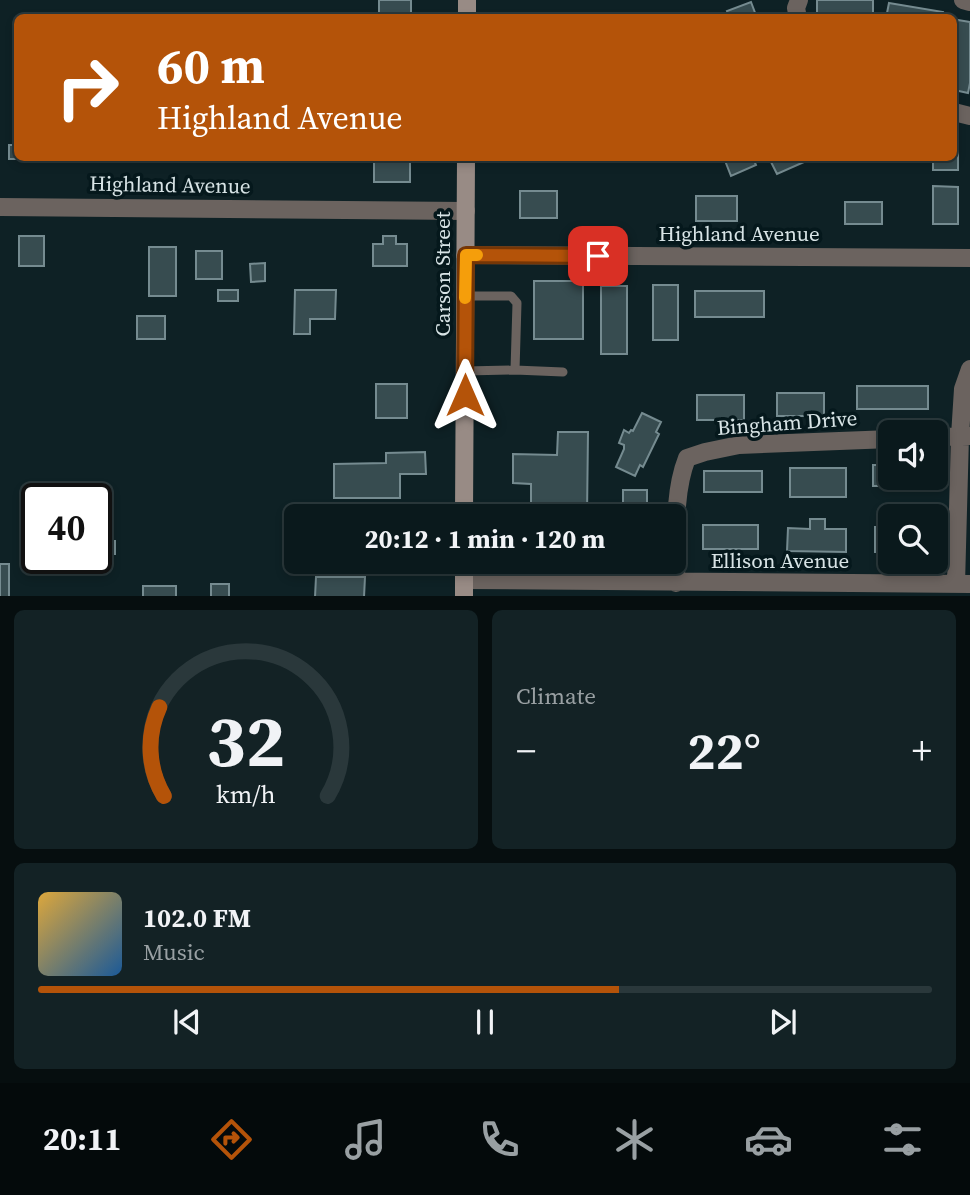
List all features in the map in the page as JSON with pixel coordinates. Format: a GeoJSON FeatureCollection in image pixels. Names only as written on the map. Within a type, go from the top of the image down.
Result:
{"type":"FeatureCollection","features":[{"type":"Feature","properties":{"kind":"street"},"geometry":{"type":"LineString","coordinates":[[962,0],[970,2]]}},
{"type":"Feature","properties":{"kind":"street","name":"Carson Street"},"geometry":{"type":"LineString","coordinates":[[464,504],[466,161]]}},
{"type":"Feature","properties":{"kind":"street","name":"Highland Avenue"},"geometry":{"type":"LineString","coordinates":[[0,206],[466,211]]}},
{"type":"Feature","properties":{"kind":"street","name":"Highland Avenue"},"geometry":{"type":"LineString","coordinates":[[466,255],[970,258]]}},
{"type":"Feature","properties":{"kind":"street"},"geometry":{"type":"LineString","coordinates":[[963,584],[963,389],[970,369]]}},
{"type":"Feature","properties":{"kind":"street","name":"Bingham Drive"},"geometry":{"type":"LineString","coordinates":[[676,583],[678,497],[680,475],[687,458],[739,445],[878,440]]}},
{"type":"Feature","properties":{"kind":"street","name":"Ellison Avenue"},"geometry":{"type":"LineString","coordinates":[[464,579],[656,590],[676,583],[781,590],[963,584]]}},
{"type":"Feature","properties":{"kind":"lane"},"geometry":{"type":"LineString","coordinates":[[466,296],[511,296],[517,300],[516,370]]}},
{"type":"Feature","properties":{"kind":"lane"},"geometry":{"type":"LineString","coordinates":[[465,371],[563,372]]}},
{"type":"Feature","properties":{"kind":"building"},"geometry":{"type":"Polygon","coordinates":[[[379,0],[411,0],[411,14],[379,14],[379,0]]]}},
{"type":"Feature","properties":{"kind":"building"},"geometry":{"type":"Polygon","coordinates":[[[817,0],[873,0],[873,14],[817,14],[817,0]]]}},
{"type":"Feature","properties":{"kind":"building"},"geometry":{"type":"Polygon","coordinates":[[[751,2],[756,14],[728,14],[727,11],[751,2]]]}},
{"type":"Feature","properties":{"kind":"building"},"geometry":{"type":"Polygon","coordinates":[[[889,3],[943,12],[943,14],[887,14],[889,3]]]}},
{"type":"Feature","properties":{"kind":"building"},"geometry":{"type":"Polygon","coordinates":[[[958,20],[970,22],[968,93],[957,91],[958,20]]]}},
{"type":"Feature","properties":{"kind":"building"},"geometry":{"type":"Polygon","coordinates":[[[958,133],[958,170],[933,170],[933,161],[957,161],[958,133]]]}},
{"type":"Feature","properties":{"kind":"building"},"geometry":{"type":"Polygon","coordinates":[[[9,145],[14,145],[14,159],[9,159],[9,145]]]}},
{"type":"Feature","properties":{"kind":"building"},"geometry":{"type":"Polygon","coordinates":[[[374,161],[410,161],[410,182],[374,182],[374,161]]]}},
{"type":"Feature","properties":{"kind":"building"},"geometry":{"type":"Polygon","coordinates":[[[725,161],[754,161],[756,165],[731,176],[725,161]]]}},
{"type":"Feature","properties":{"kind":"building"},"geometry":{"type":"Polygon","coordinates":[[[770,161],[806,161],[777,174],[770,161]]]}},
{"type":"Feature","properties":{"kind":"building"},"geometry":{"type":"Polygon","coordinates":[[[933,186],[958,187],[958,224],[933,224],[933,186]]]}},
{"type":"Feature","properties":{"kind":"building"},"geometry":{"type":"Polygon","coordinates":[[[520,191],[557,191],[557,218],[520,218],[520,191]]]}},
{"type":"Feature","properties":{"kind":"building"},"geometry":{"type":"Polygon","coordinates":[[[696,196],[737,196],[737,221],[696,221],[696,196]]]}},
{"type":"Feature","properties":{"kind":"building"},"geometry":{"type":"Polygon","coordinates":[[[845,202],[882,202],[882,224],[845,224],[845,202]]]}},
{"type":"Feature","properties":{"kind":"building"},"geometry":{"type":"Polygon","coordinates":[[[19,236],[44,236],[44,266],[19,266],[19,236]]]}},
{"type":"Feature","properties":{"kind":"building"},"geometry":{"type":"Polygon","coordinates":[[[383,236],[396,236],[396,244],[407,244],[407,266],[373,266],[373,244],[383,244],[383,236]]]}},
{"type":"Feature","properties":{"kind":"building"},"geometry":{"type":"Polygon","coordinates":[[[149,247],[176,247],[176,296],[149,296],[149,247]]]}},
{"type":"Feature","properties":{"kind":"building"},"geometry":{"type":"Polygon","coordinates":[[[196,251],[222,251],[222,279],[196,279],[196,251]]]}},
{"type":"Feature","properties":{"kind":"building"},"geometry":{"type":"Polygon","coordinates":[[[265,263],[265,281],[251,282],[250,264],[265,263]]]}},
{"type":"Feature","properties":{"kind":"building"},"geometry":{"type":"Polygon","coordinates":[[[534,281],[583,281],[583,339],[534,339],[534,281]]]}},
{"type":"Feature","properties":{"kind":"building"},"geometry":{"type":"Polygon","coordinates":[[[653,285],[678,285],[678,340],[653,340],[653,285]]]}},
{"type":"Feature","properties":{"kind":"building"},"geometry":{"type":"Polygon","coordinates":[[[601,286],[627,286],[627,354],[601,354],[601,286]]]}},
{"type":"Feature","properties":{"kind":"building"},"geometry":{"type":"Polygon","coordinates":[[[218,290],[238,290],[238,301],[218,301],[218,290]]]}},
{"type":"Feature","properties":{"kind":"building"},"geometry":{"type":"Polygon","coordinates":[[[295,290],[336,290],[335,319],[310,319],[310,334],[294,334],[295,290]]]}},
{"type":"Feature","properties":{"kind":"building"},"geometry":{"type":"Polygon","coordinates":[[[695,291],[764,291],[764,317],[695,317],[695,291]]]}},
{"type":"Feature","properties":{"kind":"building"},"geometry":{"type":"Polygon","coordinates":[[[137,316],[165,316],[165,339],[137,339],[137,316]]]}},
{"type":"Feature","properties":{"kind":"building"},"geometry":{"type":"Polygon","coordinates":[[[376,384],[407,384],[407,418],[376,418],[376,384]]]}},
{"type":"Feature","properties":{"kind":"building"},"geometry":{"type":"Polygon","coordinates":[[[857,386],[928,386],[928,409],[857,409],[857,386]]]}},
{"type":"Feature","properties":{"kind":"building"},"geometry":{"type":"Polygon","coordinates":[[[777,393],[824,393],[824,416],[777,416],[777,393]]]}},
{"type":"Feature","properties":{"kind":"building"},"geometry":{"type":"Polygon","coordinates":[[[697,395],[744,395],[744,420],[697,420],[697,395]]]}},
{"type":"Feature","properties":{"kind":"building"},"geometry":{"type":"Polygon","coordinates":[[[642,413],[661,422],[656,432],[659,434],[643,467],[640,465],[635,476],[616,467],[624,449],[624,445],[619,443],[624,430],[629,433],[633,431],[642,413]]]}},
{"type":"Feature","properties":{"kind":"building"},"geometry":{"type":"Polygon","coordinates":[[[558,432],[588,432],[587,504],[531,504],[531,484],[513,483],[513,454],[557,455],[558,432]]]}},
{"type":"Feature","properties":{"kind":"building"},"geometry":{"type":"Polygon","coordinates":[[[425,452],[426,474],[400,474],[400,498],[334,498],[334,464],[386,463],[386,453],[425,452]]]}},
{"type":"Feature","properties":{"kind":"building"},"geometry":{"type":"Polygon","coordinates":[[[873,465],[878,465],[878,486],[873,486],[873,465]]]}},
{"type":"Feature","properties":{"kind":"building"},"geometry":{"type":"Polygon","coordinates":[[[790,468],[846,468],[846,497],[790,497],[790,468]]]}},
{"type":"Feature","properties":{"kind":"building"},"geometry":{"type":"Polygon","coordinates":[[[704,471],[762,471],[762,492],[704,492],[704,471]]]}},
{"type":"Feature","properties":{"kind":"building"},"geometry":{"type":"Polygon","coordinates":[[[623,490],[647,490],[647,504],[623,504],[623,490]]]}},
{"type":"Feature","properties":{"kind":"building"},"geometry":{"type":"Polygon","coordinates":[[[810,519],[825,519],[825,529],[846,529],[846,552],[787,551],[788,528],[810,529],[810,519]]]}},
{"type":"Feature","properties":{"kind":"building"},"geometry":{"type":"Polygon","coordinates":[[[703,525],[758,525],[758,549],[703,549],[703,525]]]}},
{"type":"Feature","properties":{"kind":"building"},"geometry":{"type":"Polygon","coordinates":[[[875,527],[878,527],[878,552],[875,552],[875,527]]]}},
{"type":"Feature","properties":{"kind":"building"},"geometry":{"type":"Polygon","coordinates":[[[112,541],[115,541],[115,554],[112,554],[112,541]]]}},
{"type":"Feature","properties":{"kind":"building"},"geometry":{"type":"Polygon","coordinates":[[[0,564],[9,564],[9,596],[0,596],[0,564]]]}},
{"type":"Feature","properties":{"kind":"building"},"geometry":{"type":"Polygon","coordinates":[[[316,577],[365,577],[364,596],[315,596],[316,577]]]}},
{"type":"Feature","properties":{"kind":"building"},"geometry":{"type":"Polygon","coordinates":[[[211,584],[229,584],[229,596],[211,596],[211,584]]]}},
{"type":"Feature","properties":{"kind":"building"},"geometry":{"type":"Polygon","coordinates":[[[143,586],[176,586],[176,596],[143,596],[143,586]]]}},
{"type":"Feature","properties":{"kind":"slow traffic"},"geometry":{"type":"LineString","coordinates":[[465,298],[466,255],[477,255]]}},
{"type":"Feature","properties":{"kind":"route"},"geometry":{"type":"LineString","coordinates":[[465,395],[466,255],[598,256]]}}]}
